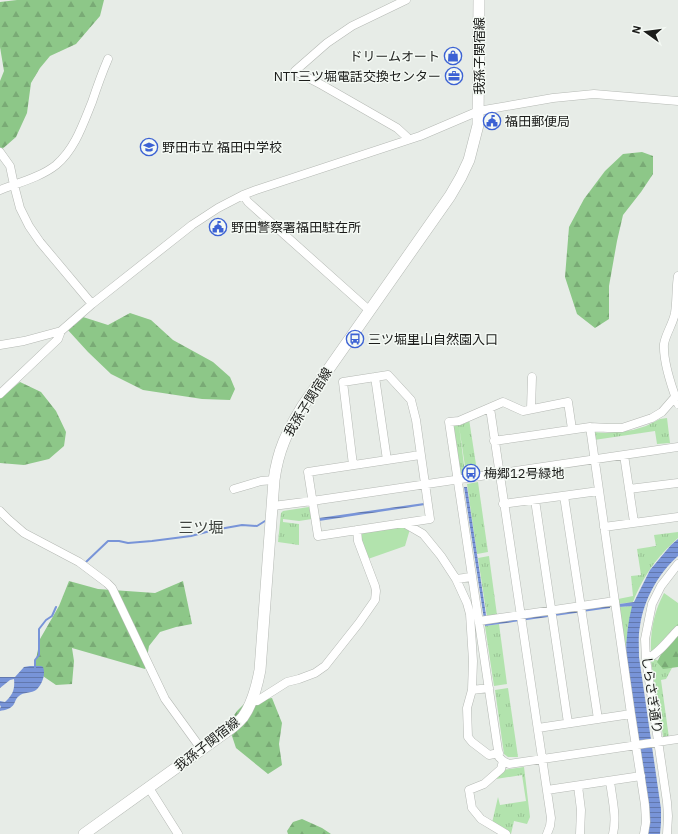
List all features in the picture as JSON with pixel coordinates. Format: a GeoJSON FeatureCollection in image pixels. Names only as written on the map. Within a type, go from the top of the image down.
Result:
{"type":"FeatureCollection","features":[{"type":"Feature","properties":{"kind":"main road","name":"我孫子関宿線"},"geometry":{"type":"LineString","coordinates":[[84,834],[226,732],[242,718],[252,701],[257,687],[260,670],[274,480],[281,449],[290,427],[302,407],[450,196],[469,160],[478,125],[479,111],[479,0]]}},
{"type":"Feature","properties":{"kind":"street"},"geometry":{"type":"LineString","coordinates":[[406,0],[352,26],[327,43],[294,71],[322,85],[397,128],[409,139]]}},
{"type":"Feature","properties":{"kind":"street"},"geometry":{"type":"LineString","coordinates":[[0,190],[48,170],[62,160],[75,142],[108,59]]}},
{"type":"Feature","properties":{"kind":"street"},"geometry":{"type":"LineString","coordinates":[[0,394],[58,339],[61,331],[76,317],[192,225],[218,208],[243,195],[420,136],[479,111],[553,98],[594,94],[678,101]]}},
{"type":"Feature","properties":{"kind":"street"},"geometry":{"type":"LineString","coordinates":[[0,152],[10,166],[20,208],[29,226],[40,242],[92,304]]}},
{"type":"Feature","properties":{"kind":"street"},"geometry":{"type":"LineString","coordinates":[[243,195],[248,202],[370,311]]}},
{"type":"Feature","properties":{"kind":"street"},"geometry":{"type":"LineString","coordinates":[[494,441],[590,427],[622,428],[652,418],[662,412],[677,399],[665,360],[664,344],[675,314],[678,276]]}},
{"type":"Feature","properties":{"kind":"street"},"geometry":{"type":"LineString","coordinates":[[0,344],[24,341],[61,331]]}},
{"type":"Feature","properties":{"kind":"street"},"geometry":{"type":"LineString","coordinates":[[669,373],[678,371]]}},
{"type":"Feature","properties":{"kind":"street"},"geometry":{"type":"LineString","coordinates":[[353,465],[343,382],[388,375],[411,400],[416,420],[430,519],[318,536],[308,472],[420,455]]}},
{"type":"Feature","properties":{"kind":"street"},"geometry":{"type":"LineString","coordinates":[[375,377],[387,460]]}},
{"type":"Feature","properties":{"kind":"street"},"geometry":{"type":"LineString","coordinates":[[531,409],[532,377]]}},
{"type":"Feature","properties":{"kind":"street"},"geometry":{"type":"LineString","coordinates":[[572,429],[568,402],[523,411],[503,402],[459,421],[449,422],[499,757],[509,764],[678,739]]}},
{"type":"Feature","properties":{"kind":"street"},"geometry":{"type":"LineString","coordinates":[[490,408],[551,818],[547,834]]}},
{"type":"Feature","properties":{"kind":"street"},"geometry":{"type":"LineString","coordinates":[[590,427],[631,714],[637,744],[645,805],[646,822],[644,834]]}},
{"type":"Feature","properties":{"kind":"street"},"geometry":{"type":"LineString","coordinates":[[273,506],[678,447]]}},
{"type":"Feature","properties":{"kind":"street"},"geometry":{"type":"LineString","coordinates":[[624,455],[634,522]]}},
{"type":"Feature","properties":{"kind":"street"},"geometry":{"type":"LineString","coordinates":[[234,489],[265,480],[274,480]]}},
{"type":"Feature","properties":{"kind":"street"},"geometry":{"type":"LineString","coordinates":[[630,489],[678,483]]}},
{"type":"Feature","properties":{"kind":"street"},"geometry":{"type":"LineString","coordinates":[[504,504],[599,491]]}},
{"type":"Feature","properties":{"kind":"street"},"geometry":{"type":"LineString","coordinates":[[564,496],[598,719]]}},
{"type":"Feature","properties":{"kind":"street"},"geometry":{"type":"LineString","coordinates":[[534,500],[568,723]]}},
{"type":"Feature","properties":{"kind":"street"},"geometry":{"type":"LineString","coordinates":[[0,511],[8,520],[24,532],[79,562],[112,588],[165,699],[202,750]]}},
{"type":"Feature","properties":{"kind":"street"},"geometry":{"type":"LineString","coordinates":[[604,527],[678,517]]}},
{"type":"Feature","properties":{"kind":"street"},"geometry":{"type":"LineString","coordinates":[[404,523],[423,534],[441,556],[456,579],[467,603],[470,614],[473,661],[472,690],[467,708],[468,737],[489,755],[498,753]]}},
{"type":"Feature","properties":{"kind":"street"},"geometry":{"type":"LineString","coordinates":[[252,701],[257,701],[287,682],[308,676],[325,666],[375,600],[375,586],[358,541],[357,530]]}},
{"type":"Feature","properties":{"kind":"street","name":"しらさぎ通り"},"geometry":{"type":"LineString","coordinates":[[667,834],[667,802],[655,742],[644,639],[652,604],[661,586],[677,565]]}},
{"type":"Feature","properties":{"kind":"street"},"geometry":{"type":"LineString","coordinates":[[456,579],[472,577]]}},
{"type":"Feature","properties":{"kind":"street"},"geometry":{"type":"LineString","coordinates":[[479,621],[615,602]]}},
{"type":"Feature","properties":{"kind":"street"},"geometry":{"type":"LineString","coordinates":[[646,659],[651,657],[678,630]]}},
{"type":"Feature","properties":{"kind":"street"},"geometry":{"type":"LineString","coordinates":[[472,690],[489,688]]}},
{"type":"Feature","properties":{"kind":"street"},"geometry":{"type":"LineString","coordinates":[[538,728],[631,714]]}},
{"type":"Feature","properties":{"kind":"street"},"geometry":{"type":"LineString","coordinates":[[503,761],[500,769],[484,784],[469,790],[472,808],[481,819],[506,834]]}},
{"type":"Feature","properties":{"kind":"street"},"geometry":{"type":"LineString","coordinates":[[547,790],[641,776]]}},
{"type":"Feature","properties":{"kind":"street"},"geometry":{"type":"LineString","coordinates":[[610,781],[614,811],[613,834]]}},
{"type":"Feature","properties":{"kind":"street"},"geometry":{"type":"LineString","coordinates":[[578,786],[581,810],[580,834]]}},
{"type":"Feature","properties":{"kind":"street"},"geometry":{"type":"LineString","coordinates":[[149,788],[178,834]]}},
{"type":"Feature","properties":{"kind":"green space"},"geometry":{"type":"Polygon","coordinates":[[[17,0],[104,0],[100,16],[76,44],[50,56],[40,68],[31,83],[27,113],[16,137],[0,151],[0,81],[4,71],[0,47],[0,2],[17,0]]]}},
{"type":"Feature","properties":{"kind":"green space"},"geometry":{"type":"Polygon","coordinates":[[[642,152],[653,156],[653,174],[623,215],[609,286],[609,319],[595,328],[577,314],[565,277],[569,227],[584,199],[605,171],[623,154],[642,152]]]}},
{"type":"Feature","properties":{"kind":"green space"},"geometry":{"type":"Polygon","coordinates":[[[130,313],[151,320],[173,340],[213,362],[230,377],[235,389],[230,400],[202,399],[143,390],[111,374],[67,329],[83,317],[108,325],[130,313]]]}},
{"type":"Feature","properties":{"kind":"green space"},"geometry":{"type":"Polygon","coordinates":[[[20,382],[41,392],[56,411],[66,432],[64,446],[49,459],[24,465],[0,463],[0,398],[20,382]]]}},
{"type":"Feature","properties":{"kind":"green space"},"geometry":{"type":"Polygon","coordinates":[[[667,418],[670,443],[657,444],[655,431],[594,440],[593,432],[606,433],[633,430],[646,426],[660,419],[667,418]]]}},
{"type":"Feature","properties":{"kind":"green space"},"geometry":{"type":"Polygon","coordinates":[[[469,419],[477,471],[466,473],[459,426],[465,473],[460,474],[452,427],[454,424],[469,419]]]}},
{"type":"Feature","properties":{"kind":"green space"},"geometry":{"type":"Polygon","coordinates":[[[478,482],[488,552],[477,554],[467,484],[478,482]]]}},
{"type":"Feature","properties":{"kind":"green space"},"geometry":{"type":"Polygon","coordinates":[[[309,507],[312,519],[299,521],[283,519],[283,522],[299,524],[299,545],[278,542],[281,513],[283,511],[309,507]]]}},
{"type":"Feature","properties":{"kind":"green space"},"geometry":{"type":"Polygon","coordinates":[[[405,526],[410,529],[405,546],[368,559],[360,535],[361,532],[405,526]]]}},
{"type":"Feature","properties":{"kind":"green space"},"geometry":{"type":"Polygon","coordinates":[[[678,532],[678,538],[651,567],[633,602],[618,604],[618,599],[633,596],[631,576],[641,575],[637,549],[656,546],[654,535],[678,532]]]}},
{"type":"Feature","properties":{"kind":"green space"},"geometry":{"type":"Polygon","coordinates":[[[489,556],[497,615],[487,617],[478,558],[489,556]]]}},
{"type":"Feature","properties":{"kind":"green space"},"geometry":{"type":"Polygon","coordinates":[[[69,581],[98,589],[155,593],[183,581],[192,624],[160,632],[149,646],[145,669],[72,648],[74,661],[72,684],[56,685],[34,670],[40,639],[59,606],[69,581]]]}},
{"type":"Feature","properties":{"kind":"green space"},"geometry":{"type":"Polygon","coordinates":[[[664,593],[678,603],[678,624],[651,653],[653,622],[664,593]]]}},
{"type":"Feature","properties":{"kind":"green space"},"geometry":{"type":"Polygon","coordinates":[[[633,606],[628,627],[626,648],[625,648],[619,607],[633,606]]]}},
{"type":"Feature","properties":{"kind":"green space"},"geometry":{"type":"Polygon","coordinates":[[[678,622],[678,667],[663,669],[657,662],[678,622]]]}},
{"type":"Feature","properties":{"kind":"green space"},"geometry":{"type":"Polygon","coordinates":[[[499,624],[507,684],[494,686],[485,626],[499,624]]]}},
{"type":"Feature","properties":{"kind":"green space"},"geometry":{"type":"Polygon","coordinates":[[[654,659],[673,666],[666,679],[661,680],[669,738],[663,737],[651,662],[654,659]]]}},
{"type":"Feature","properties":{"kind":"green space"},"geometry":{"type":"Polygon","coordinates":[[[508,688],[518,757],[508,757],[504,754],[495,690],[508,688]]]}},
{"type":"Feature","properties":{"kind":"green space"},"geometry":{"type":"Polygon","coordinates":[[[272,698],[282,723],[279,744],[282,765],[268,774],[236,748],[228,724],[237,711],[246,702],[272,698]]]}},
{"type":"Feature","properties":{"kind":"green space"},"geometry":{"type":"Polygon","coordinates":[[[524,767],[530,817],[527,824],[514,821],[511,834],[492,823],[498,797],[500,805],[526,801],[522,775],[496,779],[495,777],[502,770],[524,767]]]}},
{"type":"Feature","properties":{"kind":"green space"},"geometry":{"type":"Polygon","coordinates":[[[302,819],[331,834],[288,834],[287,831],[293,822],[302,819]]]}},
{"type":"Feature","properties":{"kind":"water"},"geometry":{"type":"Polygon","coordinates":[[[464,487],[467,487],[487,622],[610,605],[610,608],[485,626],[464,487]]]}},
{"type":"Feature","properties":{"kind":"water"},"geometry":{"type":"Polygon","coordinates":[[[424,503],[425,505],[319,521],[319,518],[424,503]]]}},
{"type":"Feature","properties":{"kind":"water"},"geometry":{"type":"Polygon","coordinates":[[[678,539],[678,556],[664,571],[653,588],[645,606],[639,630],[639,657],[661,809],[660,834],[648,834],[648,798],[626,655],[626,642],[632,606],[619,607],[619,604],[634,602],[650,570],[678,539]]]}},
{"type":"Feature","properties":{"kind":"water"},"geometry":{"type":"Polygon","coordinates":[[[24,667],[43,667],[44,676],[40,685],[36,690],[19,696],[10,708],[0,711],[0,701],[5,702],[13,692],[14,679],[10,680],[0,688],[0,677],[15,677],[24,667]]]}},
{"type":"Feature","properties":{"kind":"waterway"},"geometry":{"type":"LineString","coordinates":[[86,562],[108,541],[128,543],[152,541],[191,536],[242,525],[257,526],[265,521]]}},
{"type":"Feature","properties":{"kind":"waterway"},"geometry":{"type":"LineString","coordinates":[[35,668],[35,660],[39,655],[39,629],[46,620],[52,616],[56,607]]}},
{"type":"Feature","properties":{"kind":"place","name":"ドリームオート"},"geometry":{"type":"Point","coordinates":[453,56]}},
{"type":"Feature","properties":{"kind":"place","name":"NTT三ツ堀電話交換センター"},"geometry":{"type":"Point","coordinates":[454,76]}},
{"type":"Feature","properties":{"kind":"place","name":"福田郵便局"},"geometry":{"type":"Point","coordinates":[492,121]}},
{"type":"Feature","properties":{"kind":"place","name":"野田市立 福田中学校"},"geometry":{"type":"Point","coordinates":[149,147]}},
{"type":"Feature","properties":{"kind":"place","name":"野田警察署福田駐在所"},"geometry":{"type":"Point","coordinates":[218,227]}},
{"type":"Feature","properties":{"kind":"place","name":"三ツ堀里山自然園入口"},"geometry":{"type":"Point","coordinates":[355,339]}},
{"type":"Feature","properties":{"kind":"place","name":"梅郷12号緑地"},"geometry":{"type":"Point","coordinates":[471,473]}},
{"type":"Feature","properties":{"kind":"district","name":"三ツ堀"},"geometry":{"type":"Point","coordinates":[201,527]}}]}
